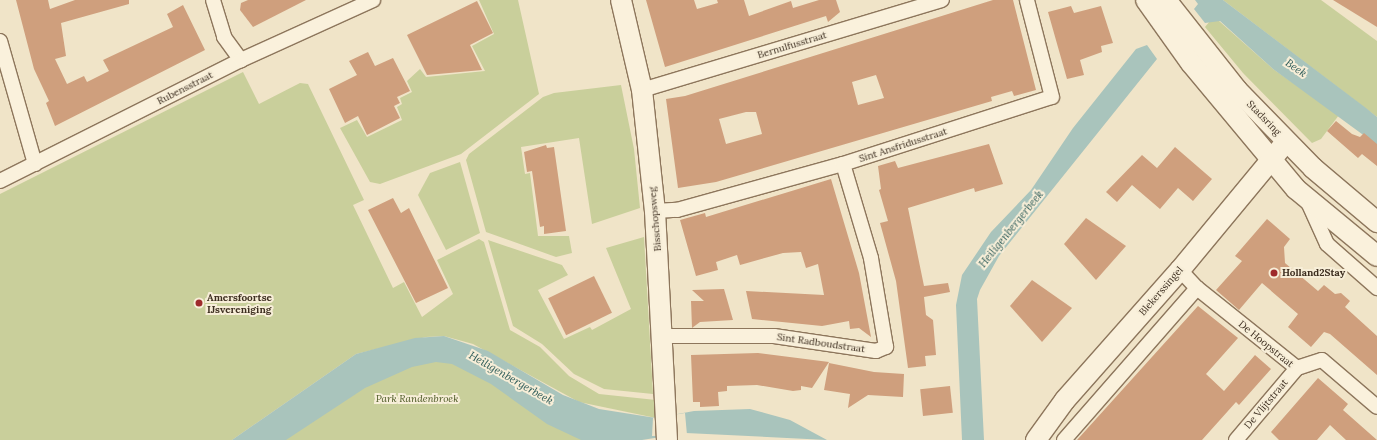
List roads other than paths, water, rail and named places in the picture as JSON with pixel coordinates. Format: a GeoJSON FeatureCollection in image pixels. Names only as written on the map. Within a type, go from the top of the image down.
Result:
{"type":"FeatureCollection","features":[{"type":"Feature","properties":{"kind":"street"},"geometry":{"type":"LineString","coordinates":[[213,0],[224,37],[241,60]]}},
{"type":"Feature","properties":{"kind":"street","name":"Rubensstraat"},"geometry":{"type":"LineString","coordinates":[[0,181],[241,60],[373,0]]}},
{"type":"Feature","properties":{"kind":"street","name":"Bisschopsweg"},"geometry":{"type":"LineString","coordinates":[[621,0],[642,90],[655,211],[664,336],[668,414],[667,438]]}},
{"type":"Feature","properties":{"kind":"street","name":"Bernulfusstraat"},"geometry":{"type":"LineString","coordinates":[[642,90],[942,0]]}},
{"type":"Feature","properties":{"kind":"street","name":"Sint Ansfridusstraat"},"geometry":{"type":"LineString","coordinates":[[655,211],[677,210],[843,164],[1052,98],[1027,0]]}},
{"type":"Feature","properties":{"kind":"street","name":"Stadsring"},"geometry":{"type":"LineString","coordinates":[[1146,0],[1191,63],[1271,159],[1307,199],[1377,256]]}},
{"type":"Feature","properties":{"kind":"street","name":"Stadsring"},"geometry":{"type":"LineString","coordinates":[[1166,0],[1207,55],[1286,142],[1377,222]]}},
{"type":"Feature","properties":{"kind":"street"},"geometry":{"type":"LineString","coordinates":[[0,41],[35,164]]}},
{"type":"Feature","properties":{"kind":"street","name":"Blekerssingel"},"geometry":{"type":"LineString","coordinates":[[1036,440],[1065,400],[1180,270],[1286,142]]}},
{"type":"Feature","properties":{"kind":"street","name":"Sint Radboudstraat"},"geometry":{"type":"LineString","coordinates":[[664,336],[774,336],[876,351],[886,347],[871,258],[843,164]]}},
{"type":"Feature","properties":{"kind":"street","name":"Stadsring"},"geometry":{"type":"LineString","coordinates":[[1307,199],[1327,244],[1377,288]]}},
{"type":"Feature","properties":{"kind":"street","name":"De Hoopstraat"},"geometry":{"type":"LineString","coordinates":[[1180,270],[1197,288],[1296,368],[1322,360],[1377,407]]}},
{"type":"Feature","properties":{"kind":"street"},"geometry":{"type":"LineString","coordinates":[[1064,440],[1197,288]]}},
{"type":"Feature","properties":{"kind":"street","name":"De Vlijtstraat"},"geometry":{"type":"LineString","coordinates":[[1236,440],[1296,368]]}},
{"type":"Feature","properties":{"kind":"water","name":"Beek"},"geometry":{"type":"Polygon","coordinates":[[[1195,0],[1223,0],[1366,108],[1377,117],[1377,145],[1273,69],[1220,21],[1205,23],[1194,9],[1198,4],[1195,0]]]}},
{"type":"Feature","properties":{"kind":"water","name":"Heiligenbergerbeek"},"geometry":{"type":"Polygon","coordinates":[[[1147,45],[1157,59],[999,256],[980,290],[977,299],[984,440],[962,440],[956,305],[962,275],[991,232],[1031,190],[1073,128],[1136,49],[1147,45]]]}},
{"type":"Feature","properties":{"kind":"water","name":"Heiligenbergerbeek"},"geometry":{"type":"Polygon","coordinates":[[[444,336],[488,351],[563,395],[599,409],[656,418],[694,411],[750,409],[790,420],[827,440],[686,433],[642,440],[581,440],[547,424],[491,384],[452,364],[436,362],[412,367],[365,388],[286,440],[232,440],[356,354],[415,338],[444,336]]]}},
{"type":"Feature","properties":{"kind":"place","name":"Holland2Stay"},"geometry":{"type":"Point","coordinates":[1274,273]}},
{"type":"Feature","properties":{"kind":"place","name":"Amersfoortse IJsvereniging"},"geometry":{"type":"Point","coordinates":[199,303]}},
{"type":"Feature","properties":{"kind":"park label","name":"Park Randenbroek"},"geometry":{"type":"Point","coordinates":[417,399]}}]}
